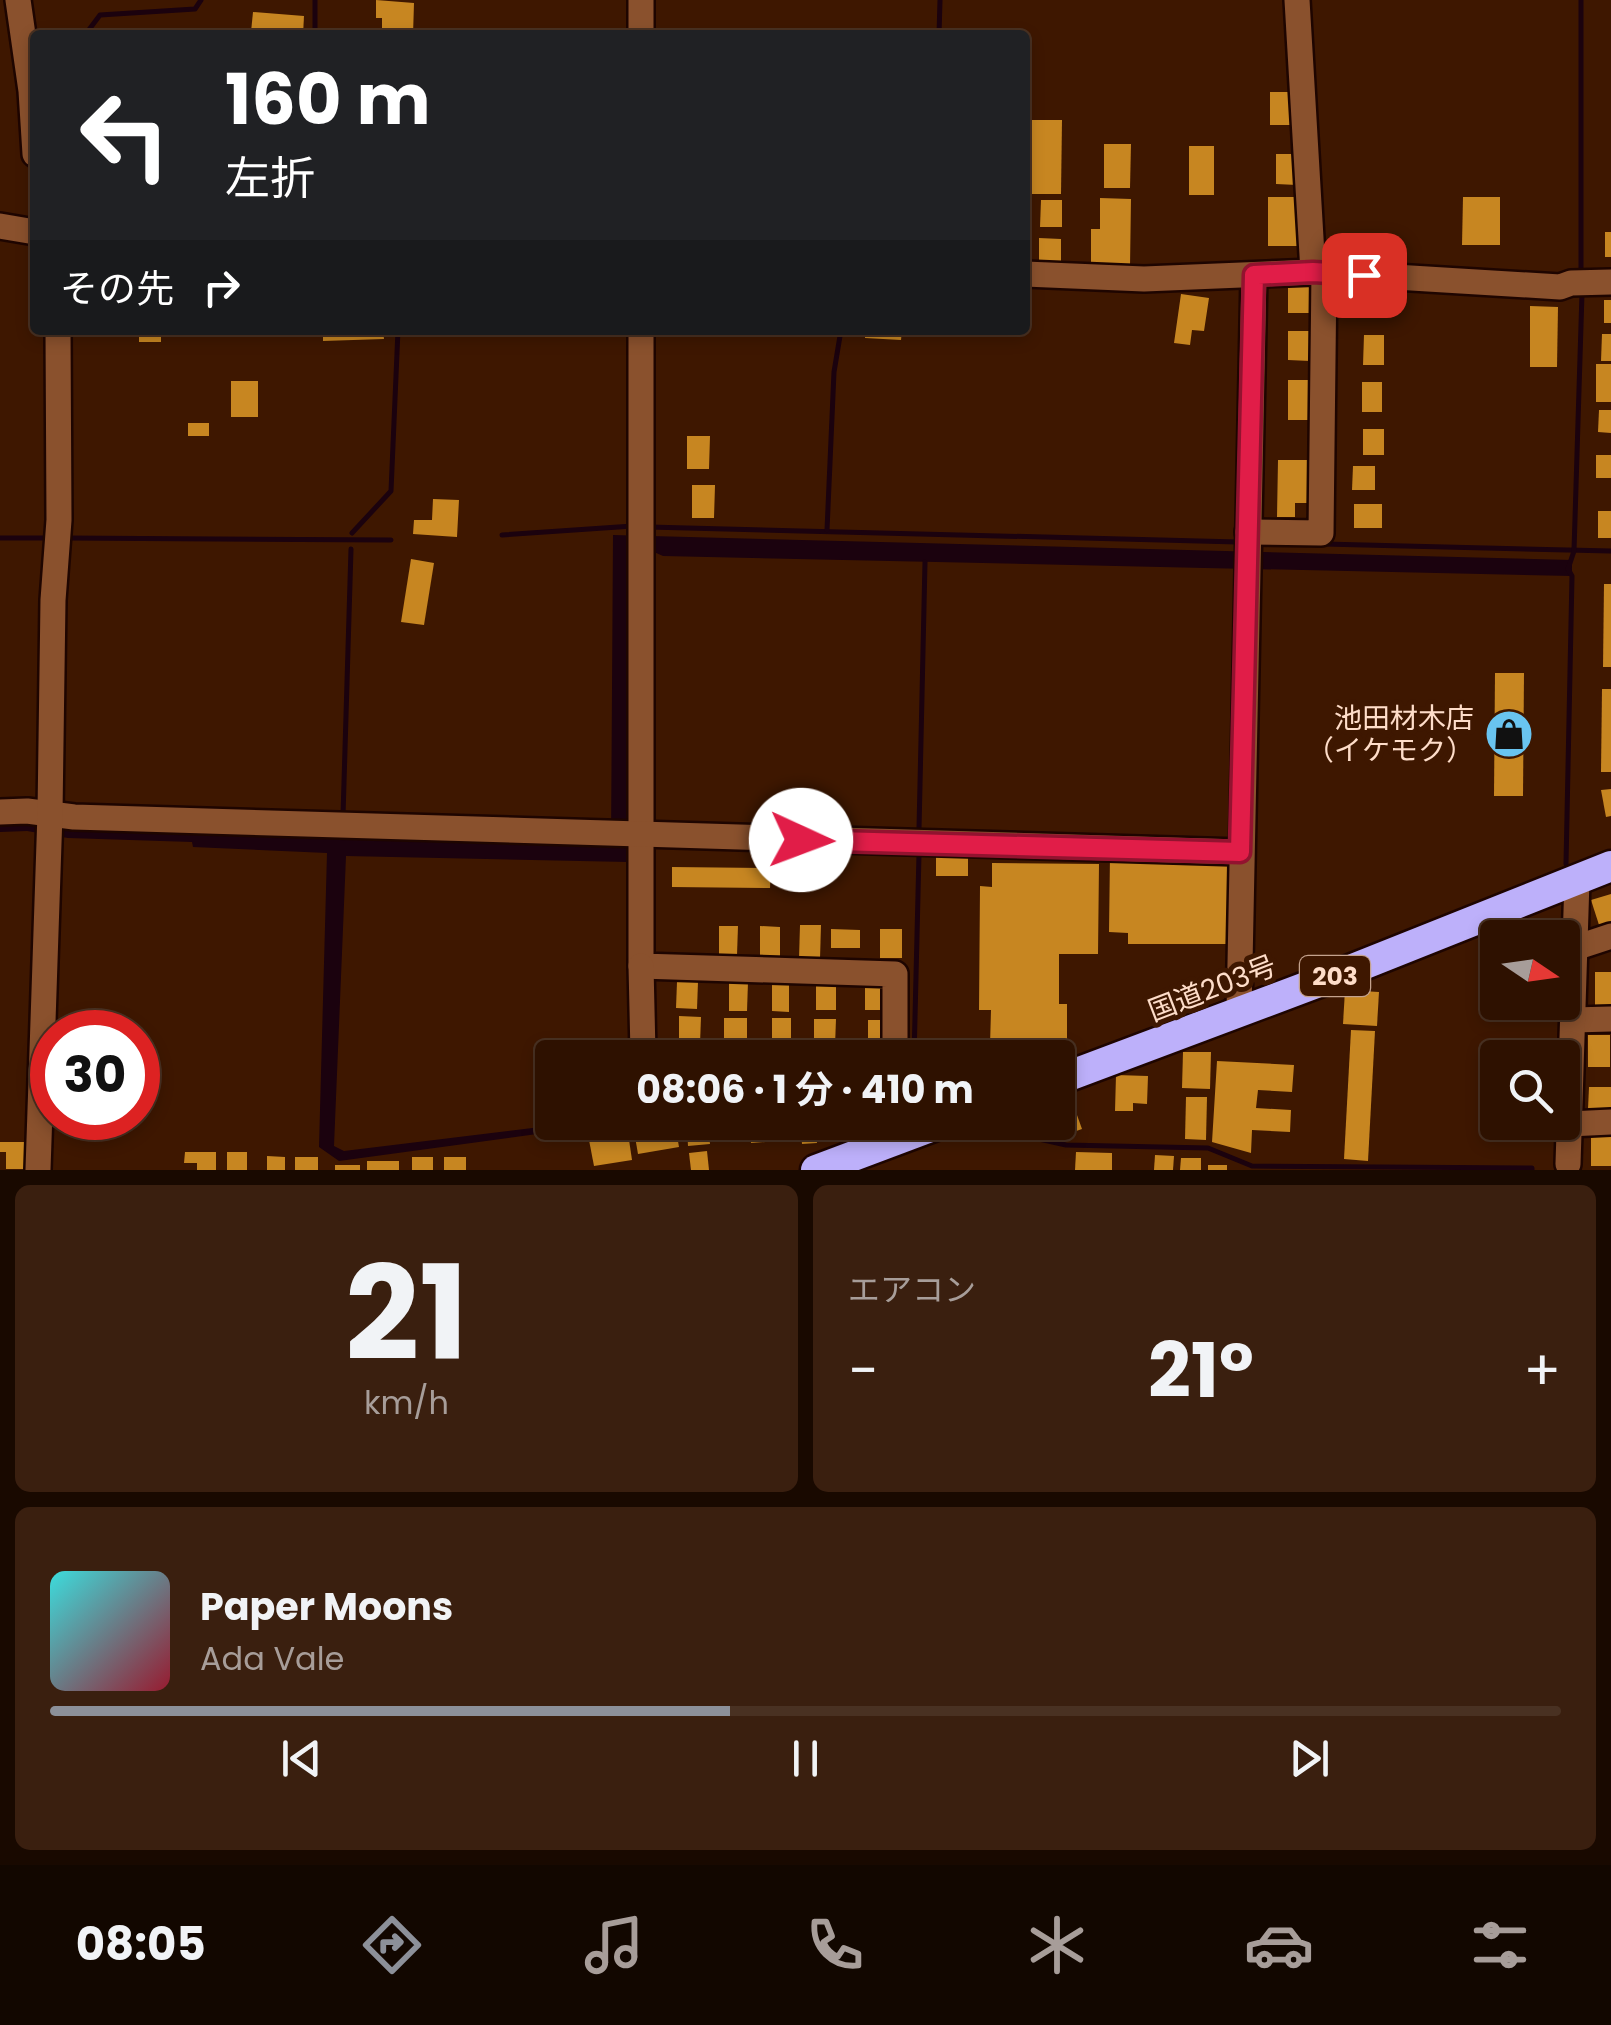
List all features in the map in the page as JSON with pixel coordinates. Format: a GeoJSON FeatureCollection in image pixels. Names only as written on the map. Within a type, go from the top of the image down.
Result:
{"type":"FeatureCollection","features":[{"type":"Feature","properties":{"kind":"highway","name":"国道203号"},"geometry":{"type":"LineString","coordinates":[[1075,1074],[1611,866]]}},
{"type":"Feature","properties":{"kind":"highway"},"geometry":{"type":"LineString","coordinates":[[816,1170],[875,1140]]}},
{"type":"Feature","properties":{"kind":"street"},"geometry":{"type":"LineString","coordinates":[[18,0],[30,84]]}},
{"type":"Feature","properties":{"kind":"street"},"geometry":{"type":"LineString","coordinates":[[641,0],[641,30]]}},
{"type":"Feature","properties":{"kind":"street"},"geometry":{"type":"LineString","coordinates":[[1248,532],[1321,532],[1319,272],[1297,0]]}},
{"type":"Feature","properties":{"kind":"street"},"geometry":{"type":"LineString","coordinates":[[0,226],[30,231]]}},
{"type":"Feature","properties":{"kind":"street"},"geometry":{"type":"LineString","coordinates":[[1030,274],[1144,279],[1319,272],[1560,287],[1590,283]]}},
{"type":"Feature","properties":{"kind":"street"},"geometry":{"type":"LineString","coordinates":[[1239,1013],[1254,275]]}},
{"type":"Feature","properties":{"kind":"street"},"geometry":{"type":"LineString","coordinates":[[38,1170],[53,600],[59,520],[58,335]]}},
{"type":"Feature","properties":{"kind":"street"},"geometry":{"type":"LineString","coordinates":[[641,335],[643,1040]]}},
{"type":"Feature","properties":{"kind":"street"},"geometry":{"type":"LineString","coordinates":[[0,812],[604,835],[1240,852]]}},
{"type":"Feature","properties":{"kind":"street"},"geometry":{"type":"LineString","coordinates":[[1575,920],[1577,880]]}},
{"type":"Feature","properties":{"kind":"street"},"geometry":{"type":"LineString","coordinates":[[1580,946],[1611,936]]}},
{"type":"Feature","properties":{"kind":"street"},"geometry":{"type":"LineString","coordinates":[[641,966],[895,974],[895,1040]]}},
{"type":"Feature","properties":{"kind":"street"},"geometry":{"type":"LineString","coordinates":[[1580,1020],[1611,1019]]}},
{"type":"Feature","properties":{"kind":"street"},"geometry":{"type":"LineString","coordinates":[[1572,1020],[1572,1040]]}},
{"type":"Feature","properties":{"kind":"street"},"geometry":{"type":"LineString","coordinates":[[1580,1124],[1611,1122]]}},
{"type":"Feature","properties":{"kind":"street"},"geometry":{"type":"LineString","coordinates":[[1568,1164],[1569,1140]]}},
{"type":"Feature","properties":{"kind":"shaded area"},"geometry":{"type":"Polygon","coordinates":[[[613,535],[1572,560],[1572,576],[663,556],[645,548],[628,549],[628,862],[346,856],[334,1146],[344,1151],[535,1128],[535,1134],[339,1161],[319,1147],[327,853],[0,832],[0,823],[29,821],[71,828],[193,833],[611,844],[613,535]]]}},
{"type":"Feature","properties":{"kind":"building"},"geometry":{"type":"Polygon","coordinates":[[[376,0],[414,3],[413,30],[382,30],[382,18],[376,18],[376,0]]]}},
{"type":"Feature","properties":{"kind":"building"},"geometry":{"type":"Polygon","coordinates":[[[253,12],[304,16],[303,30],[251,30],[253,12]]]}},
{"type":"Feature","properties":{"kind":"building"},"geometry":{"type":"Polygon","coordinates":[[[1270,92],[1293,92],[1292,125],[1270,125],[1270,92]]]}},
{"type":"Feature","properties":{"kind":"building"},"geometry":{"type":"Polygon","coordinates":[[[1030,120],[1062,120],[1061,194],[1030,194],[1030,120]]]}},
{"type":"Feature","properties":{"kind":"building"},"geometry":{"type":"Polygon","coordinates":[[[1104,144],[1131,144],[1130,188],[1104,188],[1104,144]]]}},
{"type":"Feature","properties":{"kind":"building"},"geometry":{"type":"Polygon","coordinates":[[[1189,146],[1214,146],[1214,195],[1189,195],[1189,146]]]}},
{"type":"Feature","properties":{"kind":"building"},"geometry":{"type":"Polygon","coordinates":[[[1276,154],[1297,154],[1297,185],[1276,184],[1276,154]]]}},
{"type":"Feature","properties":{"kind":"building"},"geometry":{"type":"Polygon","coordinates":[[[1268,197],[1299,197],[1298,246],[1268,246],[1268,197]]]}},
{"type":"Feature","properties":{"kind":"building"},"geometry":{"type":"Polygon","coordinates":[[[1463,197],[1500,197],[1500,245],[1462,245],[1463,197]]]}},
{"type":"Feature","properties":{"kind":"building"},"geometry":{"type":"Polygon","coordinates":[[[1100,198],[1131,199],[1130,267],[1091,267],[1091,229],[1100,229],[1100,198]]]}},
{"type":"Feature","properties":{"kind":"building"},"geometry":{"type":"Polygon","coordinates":[[[1041,200],[1062,200],[1062,227],[1040,227],[1041,200]]]}},
{"type":"Feature","properties":{"kind":"building"},"geometry":{"type":"Polygon","coordinates":[[[1605,232],[1611,232],[1611,257],[1605,257],[1605,232]]]}},
{"type":"Feature","properties":{"kind":"building"},"geometry":{"type":"Polygon","coordinates":[[[1039,238],[1061,239],[1061,266],[1039,266],[1039,238]]]}},
{"type":"Feature","properties":{"kind":"building"},"geometry":{"type":"Polygon","coordinates":[[[1288,286],[1310,286],[1310,313],[1288,313],[1288,286]]]}},
{"type":"Feature","properties":{"kind":"building"},"geometry":{"type":"Polygon","coordinates":[[[1363,288],[1389,288],[1388,316],[1363,316],[1363,288]]]}},
{"type":"Feature","properties":{"kind":"building"},"geometry":{"type":"Polygon","coordinates":[[[1181,294],[1209,298],[1204,331],[1192,330],[1190,345],[1174,343],[1181,294]]]}},
{"type":"Feature","properties":{"kind":"building"},"geometry":{"type":"Polygon","coordinates":[[[1604,300],[1611,300],[1611,323],[1604,323],[1604,300]]]}},
{"type":"Feature","properties":{"kind":"building"},"geometry":{"type":"Polygon","coordinates":[[[1530,306],[1558,307],[1557,367],[1530,367],[1530,306]]]}},
{"type":"Feature","properties":{"kind":"building"},"geometry":{"type":"Polygon","coordinates":[[[1288,331],[1310,331],[1310,361],[1288,360],[1288,331]]]}},
{"type":"Feature","properties":{"kind":"building"},"geometry":{"type":"Polygon","coordinates":[[[1602,334],[1611,334],[1611,361],[1601,361],[1602,334]]]}},
{"type":"Feature","properties":{"kind":"building"},"geometry":{"type":"Polygon","coordinates":[[[139,335],[161,335],[161,342],[139,342],[139,335]]]}},
{"type":"Feature","properties":{"kind":"building"},"geometry":{"type":"Polygon","coordinates":[[[308,335],[384,335],[384,339],[323,341],[323,336],[308,335]]]}},
{"type":"Feature","properties":{"kind":"building"},"geometry":{"type":"Polygon","coordinates":[[[865,335],[902,335],[901,340],[865,335]]]}},
{"type":"Feature","properties":{"kind":"building"},"geometry":{"type":"Polygon","coordinates":[[[1364,335],[1384,335],[1384,365],[1363,365],[1364,335]]]}},
{"type":"Feature","properties":{"kind":"building"},"geometry":{"type":"Polygon","coordinates":[[[1596,364],[1611,364],[1611,402],[1596,402],[1596,364]]]}},
{"type":"Feature","properties":{"kind":"building"},"geometry":{"type":"Polygon","coordinates":[[[1288,380],[1313,380],[1312,420],[1288,420],[1288,380]]]}},
{"type":"Feature","properties":{"kind":"building"},"geometry":{"type":"Polygon","coordinates":[[[231,381],[258,381],[258,417],[231,417],[231,381]]]}},
{"type":"Feature","properties":{"kind":"building"},"geometry":{"type":"Polygon","coordinates":[[[1362,382],[1382,382],[1382,412],[1362,412],[1362,382]]]}},
{"type":"Feature","properties":{"kind":"building"},"geometry":{"type":"Polygon","coordinates":[[[1599,410],[1611,410],[1611,433],[1598,432],[1599,410]]]}},
{"type":"Feature","properties":{"kind":"building"},"geometry":{"type":"Polygon","coordinates":[[[188,423],[209,423],[209,436],[188,436],[188,423]]]}},
{"type":"Feature","properties":{"kind":"building"},"geometry":{"type":"Polygon","coordinates":[[[1363,429],[1384,429],[1384,455],[1363,455],[1363,429]]]}},
{"type":"Feature","properties":{"kind":"building"},"geometry":{"type":"Polygon","coordinates":[[[687,436],[710,436],[709,469],[687,469],[687,436]]]}},
{"type":"Feature","properties":{"kind":"building"},"geometry":{"type":"Polygon","coordinates":[[[1596,455],[1611,455],[1611,478],[1596,478],[1596,455]]]}},
{"type":"Feature","properties":{"kind":"building"},"geometry":{"type":"Polygon","coordinates":[[[1278,460],[1309,460],[1309,503],[1295,503],[1295,517],[1277,517],[1278,460]]]}},
{"type":"Feature","properties":{"kind":"building"},"geometry":{"type":"Polygon","coordinates":[[[1353,466],[1375,466],[1375,490],[1352,490],[1353,466]]]}},
{"type":"Feature","properties":{"kind":"building"},"geometry":{"type":"Polygon","coordinates":[[[692,485],[715,485],[714,518],[692,518],[692,485]]]}},
{"type":"Feature","properties":{"kind":"building"},"geometry":{"type":"Polygon","coordinates":[[[433,499],[459,500],[457,537],[413,534],[414,520],[432,520],[433,499]]]}},
{"type":"Feature","properties":{"kind":"building"},"geometry":{"type":"Polygon","coordinates":[[[1354,504],[1382,504],[1382,528],[1354,528],[1354,504]]]}},
{"type":"Feature","properties":{"kind":"building"},"geometry":{"type":"Polygon","coordinates":[[[1598,511],[1611,511],[1611,538],[1598,538],[1598,511]]]}},
{"type":"Feature","properties":{"kind":"building"},"geometry":{"type":"Polygon","coordinates":[[[411,559],[434,563],[424,625],[401,622],[411,559]]]}},
{"type":"Feature","properties":{"kind":"building"},"geometry":{"type":"Polygon","coordinates":[[[1604,584],[1611,584],[1611,667],[1603,667],[1604,584]]]}},
{"type":"Feature","properties":{"kind":"building","name":"池田材木店 （イケモク）"},"geometry":{"type":"Polygon","coordinates":[[[1495,673],[1524,673],[1523,796],[1494,796],[1495,673]]]}},
{"type":"Feature","properties":{"kind":"building"},"geometry":{"type":"Polygon","coordinates":[[[1602,689],[1611,689],[1611,772],[1601,772],[1602,689]]]}},
{"type":"Feature","properties":{"kind":"building"},"geometry":{"type":"Polygon","coordinates":[[[1611,789],[1611,816],[1606,817],[1601,790],[1611,789]]]}},
{"type":"Feature","properties":{"kind":"building"},"geometry":{"type":"Polygon","coordinates":[[[1110,855],[1229,856],[1228,944],[1128,944],[1128,933],[1109,932],[1110,855]]]}},
{"type":"Feature","properties":{"kind":"building"},"geometry":{"type":"Polygon","coordinates":[[[936,857],[968,857],[968,876],[936,876],[936,857]]]}},
{"type":"Feature","properties":{"kind":"building"},"geometry":{"type":"Polygon","coordinates":[[[992,863],[1099,864],[1098,954],[1059,954],[1059,1004],[1067,1004],[1067,1040],[990,1040],[991,1010],[979,1010],[980,886],[992,887],[992,863]]]}},
{"type":"Feature","properties":{"kind":"building"},"geometry":{"type":"Polygon","coordinates":[[[672,867],[771,868],[770,888],[672,887],[672,867]]]}},
{"type":"Feature","properties":{"kind":"building"},"geometry":{"type":"Polygon","coordinates":[[[1611,894],[1611,925],[1600,928],[1591,900],[1611,894]]]}},
{"type":"Feature","properties":{"kind":"building"},"geometry":{"type":"Polygon","coordinates":[[[800,925],[821,925],[820,959],[799,959],[800,925]]]}},
{"type":"Feature","properties":{"kind":"building"},"geometry":{"type":"Polygon","coordinates":[[[719,926],[738,926],[737,955],[719,955],[719,926]]]}},
{"type":"Feature","properties":{"kind":"building"},"geometry":{"type":"Polygon","coordinates":[[[760,926],[780,927],[780,958],[760,958],[760,926]]]}},
{"type":"Feature","properties":{"kind":"building"},"geometry":{"type":"Polygon","coordinates":[[[831,929],[860,930],[860,948],[831,948],[831,929]]]}},
{"type":"Feature","properties":{"kind":"building"},"geometry":{"type":"Polygon","coordinates":[[[880,929],[902,929],[902,958],[880,958],[880,929]]]}},
{"type":"Feature","properties":{"kind":"building"},"geometry":{"type":"Polygon","coordinates":[[[1595,972],[1611,972],[1611,1009],[1595,1009],[1595,972]]]}},
{"type":"Feature","properties":{"kind":"building"},"geometry":{"type":"Polygon","coordinates":[[[677,982],[698,982],[697,1009],[676,1008],[677,982]]]}},
{"type":"Feature","properties":{"kind":"building"},"geometry":{"type":"Polygon","coordinates":[[[729,982],[748,982],[747,1011],[729,1011],[729,982]]]}},
{"type":"Feature","properties":{"kind":"building"},"geometry":{"type":"Polygon","coordinates":[[[772,985],[789,985],[789,1012],[772,1011],[772,985]]]}},
{"type":"Feature","properties":{"kind":"building"},"geometry":{"type":"Polygon","coordinates":[[[816,985],[836,985],[836,1010],[816,1010],[816,985]]]}},
{"type":"Feature","properties":{"kind":"building"},"geometry":{"type":"Polygon","coordinates":[[[865,986],[885,986],[885,1010],[865,1010],[865,986]]]}},
{"type":"Feature","properties":{"kind":"building"},"geometry":{"type":"Polygon","coordinates":[[[1345,990],[1379,992],[1377,1026],[1343,1024],[1345,990]]]}},
{"type":"Feature","properties":{"kind":"building"},"geometry":{"type":"Polygon","coordinates":[[[679,1016],[701,1017],[700,1040],[679,1040],[679,1016]]]}},
{"type":"Feature","properties":{"kind":"building"},"geometry":{"type":"Polygon","coordinates":[[[724,1018],[747,1018],[747,1040],[724,1040],[724,1018]]]}},
{"type":"Feature","properties":{"kind":"building"},"geometry":{"type":"Polygon","coordinates":[[[772,1018],[791,1018],[791,1040],[772,1040],[772,1018]]]}},
{"type":"Feature","properties":{"kind":"building"},"geometry":{"type":"Polygon","coordinates":[[[814,1019],[836,1019],[835,1040],[814,1040],[814,1019]]]}},
{"type":"Feature","properties":{"kind":"building"},"geometry":{"type":"Polygon","coordinates":[[[868,1020],[885,1020],[885,1040],[868,1040],[868,1020]]]}},
{"type":"Feature","properties":{"kind":"building"},"geometry":{"type":"Polygon","coordinates":[[[1351,1030],[1375,1031],[1368,1161],[1344,1159],[1351,1030]]]}},
{"type":"Feature","properties":{"kind":"building"},"geometry":{"type":"Polygon","coordinates":[[[1588,1035],[1610,1035],[1610,1067],[1588,1067],[1588,1035]]]}},
{"type":"Feature","properties":{"kind":"building"},"geometry":{"type":"Polygon","coordinates":[[[1183,1052],[1211,1052],[1210,1089],[1182,1088],[1183,1052]]]}},
{"type":"Feature","properties":{"kind":"building"},"geometry":{"type":"Polygon","coordinates":[[[1217,1061],[1294,1065],[1292,1092],[1258,1090],[1256,1108],[1291,1110],[1290,1132],[1252,1130],[1251,1153],[1212,1142],[1217,1061]]]}},
{"type":"Feature","properties":{"kind":"building"},"geometry":{"type":"Polygon","coordinates":[[[1116,1075],[1148,1076],[1147,1104],[1133,1103],[1133,1111],[1115,1111],[1116,1075]]]}},
{"type":"Feature","properties":{"kind":"building"},"geometry":{"type":"Polygon","coordinates":[[[1589,1087],[1611,1087],[1611,1109],[1588,1109],[1589,1087]]]}},
{"type":"Feature","properties":{"kind":"building"},"geometry":{"type":"Polygon","coordinates":[[[1186,1097],[1207,1097],[1206,1140],[1185,1139],[1186,1097]]]}},
{"type":"Feature","properties":{"kind":"building"},"geometry":{"type":"Polygon","coordinates":[[[1075,1109],[1082,1129],[1075,1131],[1075,1109]]]}},
{"type":"Feature","properties":{"kind":"building"},"geometry":{"type":"Polygon","coordinates":[[[1591,1136],[1611,1136],[1611,1166],[1591,1166],[1591,1136]]]}},
{"type":"Feature","properties":{"kind":"building"},"geometry":{"type":"Polygon","coordinates":[[[589,1140],[629,1140],[632,1160],[594,1166],[589,1140]]]}},
{"type":"Feature","properties":{"kind":"building"},"geometry":{"type":"Polygon","coordinates":[[[636,1140],[678,1140],[679,1147],[638,1154],[636,1140]]]}},
{"type":"Feature","properties":{"kind":"building"},"geometry":{"type":"Polygon","coordinates":[[[688,1140],[710,1140],[710,1144],[688,1146],[688,1140]]]}},
{"type":"Feature","properties":{"kind":"building"},"geometry":{"type":"Polygon","coordinates":[[[751,1140],[795,1140],[751,1143],[751,1140]]]}},
{"type":"Feature","properties":{"kind":"building"},"geometry":{"type":"Polygon","coordinates":[[[0,1142],[27,1142],[27,1169],[6,1169],[6,1152],[0,1152],[0,1142]]]}},
{"type":"Feature","properties":{"kind":"building"},"geometry":{"type":"Polygon","coordinates":[[[707,1151],[709,1170],[691,1170],[689,1153],[707,1151]]]}},
{"type":"Feature","properties":{"kind":"building"},"geometry":{"type":"Polygon","coordinates":[[[185,1152],[216,1152],[216,1170],[197,1170],[197,1163],[184,1163],[185,1152]]]}},
{"type":"Feature","properties":{"kind":"building"},"geometry":{"type":"Polygon","coordinates":[[[227,1152],[247,1152],[247,1170],[227,1170],[227,1152]]]}},
{"type":"Feature","properties":{"kind":"building"},"geometry":{"type":"Polygon","coordinates":[[[1076,1152],[1112,1153],[1112,1170],[1075,1170],[1076,1152]]]}},
{"type":"Feature","properties":{"kind":"building"},"geometry":{"type":"Polygon","coordinates":[[[1155,1155],[1174,1156],[1173,1170],[1154,1170],[1155,1155]]]}},
{"type":"Feature","properties":{"kind":"building"},"geometry":{"type":"Polygon","coordinates":[[[267,1156],[285,1157],[285,1170],[267,1170],[267,1156]]]}},
{"type":"Feature","properties":{"kind":"building"},"geometry":{"type":"Polygon","coordinates":[[[295,1157],[318,1157],[318,1170],[295,1170],[295,1157]]]}},
{"type":"Feature","properties":{"kind":"building"},"geometry":{"type":"Polygon","coordinates":[[[412,1157],[433,1157],[433,1170],[412,1170],[412,1157]]]}},
{"type":"Feature","properties":{"kind":"building"},"geometry":{"type":"Polygon","coordinates":[[[444,1157],[466,1157],[466,1170],[444,1170],[444,1157]]]}},
{"type":"Feature","properties":{"kind":"building"},"geometry":{"type":"Polygon","coordinates":[[[1181,1158],[1201,1158],[1201,1170],[1180,1170],[1181,1158]]]}},
{"type":"Feature","properties":{"kind":"building"},"geometry":{"type":"Polygon","coordinates":[[[367,1161],[399,1161],[399,1170],[367,1170],[367,1161]]]}},
{"type":"Feature","properties":{"kind":"building"},"geometry":{"type":"Polygon","coordinates":[[[335,1165],[360,1165],[360,1170],[335,1170],[335,1165]]]}},
{"type":"Feature","properties":{"kind":"building"},"geometry":{"type":"Polygon","coordinates":[[[1208,1165],[1227,1165],[1227,1170],[1208,1170],[1208,1165]]]}},
{"type":"Feature","properties":{"kind":"waterway"},"geometry":{"type":"LineString","coordinates":[[89,30],[100,15],[195,9],[201,0]]}},
{"type":"Feature","properties":{"kind":"waterway"},"geometry":{"type":"LineString","coordinates":[[315,0],[315,30]]}},
{"type":"Feature","properties":{"kind":"waterway"},"geometry":{"type":"LineString","coordinates":[[939,30],[940,0]]}},
{"type":"Feature","properties":{"kind":"waterway"},"geometry":{"type":"LineString","coordinates":[[1581,0],[1581,277]]}},
{"type":"Feature","properties":{"kind":"waterway"},"geometry":{"type":"LineString","coordinates":[[1566,864],[1572,576],[1568,569],[1574,551],[1582,293]]}},
{"type":"Feature","properties":{"kind":"waterway"},"geometry":{"type":"LineString","coordinates":[[352,533],[391,491],[398,335]]}},
{"type":"Feature","properties":{"kind":"waterway"},"geometry":{"type":"LineString","coordinates":[[827,530],[834,372],[840,335]]}},
{"type":"Feature","properties":{"kind":"waterway"},"geometry":{"type":"LineString","coordinates":[[502,535],[633,526]]}},
{"type":"Feature","properties":{"kind":"waterway"},"geometry":{"type":"LineString","coordinates":[[649,527],[1238,542]]}},
{"type":"Feature","properties":{"kind":"waterway"},"geometry":{"type":"LineString","coordinates":[[0,538],[48,538]]}},
{"type":"Feature","properties":{"kind":"waterway"},"geometry":{"type":"LineString","coordinates":[[65,538],[391,540]]}},
{"type":"Feature","properties":{"kind":"waterway"},"geometry":{"type":"LineString","coordinates":[[1324,544],[1611,551]]}},
{"type":"Feature","properties":{"kind":"waterway"},"geometry":{"type":"LineString","coordinates":[[343,816],[351,549]]}},
{"type":"Feature","properties":{"kind":"waterway"},"geometry":{"type":"LineString","coordinates":[[919,829],[925,562]]}},
{"type":"Feature","properties":{"kind":"waterway"},"geometry":{"type":"LineString","coordinates":[[914,1040],[919,854]]}},
{"type":"Feature","properties":{"kind":"waterway"},"geometry":{"type":"LineString","coordinates":[[1043,1140],[1066,1145],[1208,1148],[1252,1166],[1532,1170]]}},
{"type":"Feature","properties":{"kind":"place","name":"池田材木店 （イケモク）"},"geometry":{"type":"Point","coordinates":[1509,734]}},
{"type":"Feature","properties":{"kind":"route"},"geometry":{"type":"LineString","coordinates":[[801,840],[1240,852],[1254,275],[1364,275]]}}]}
